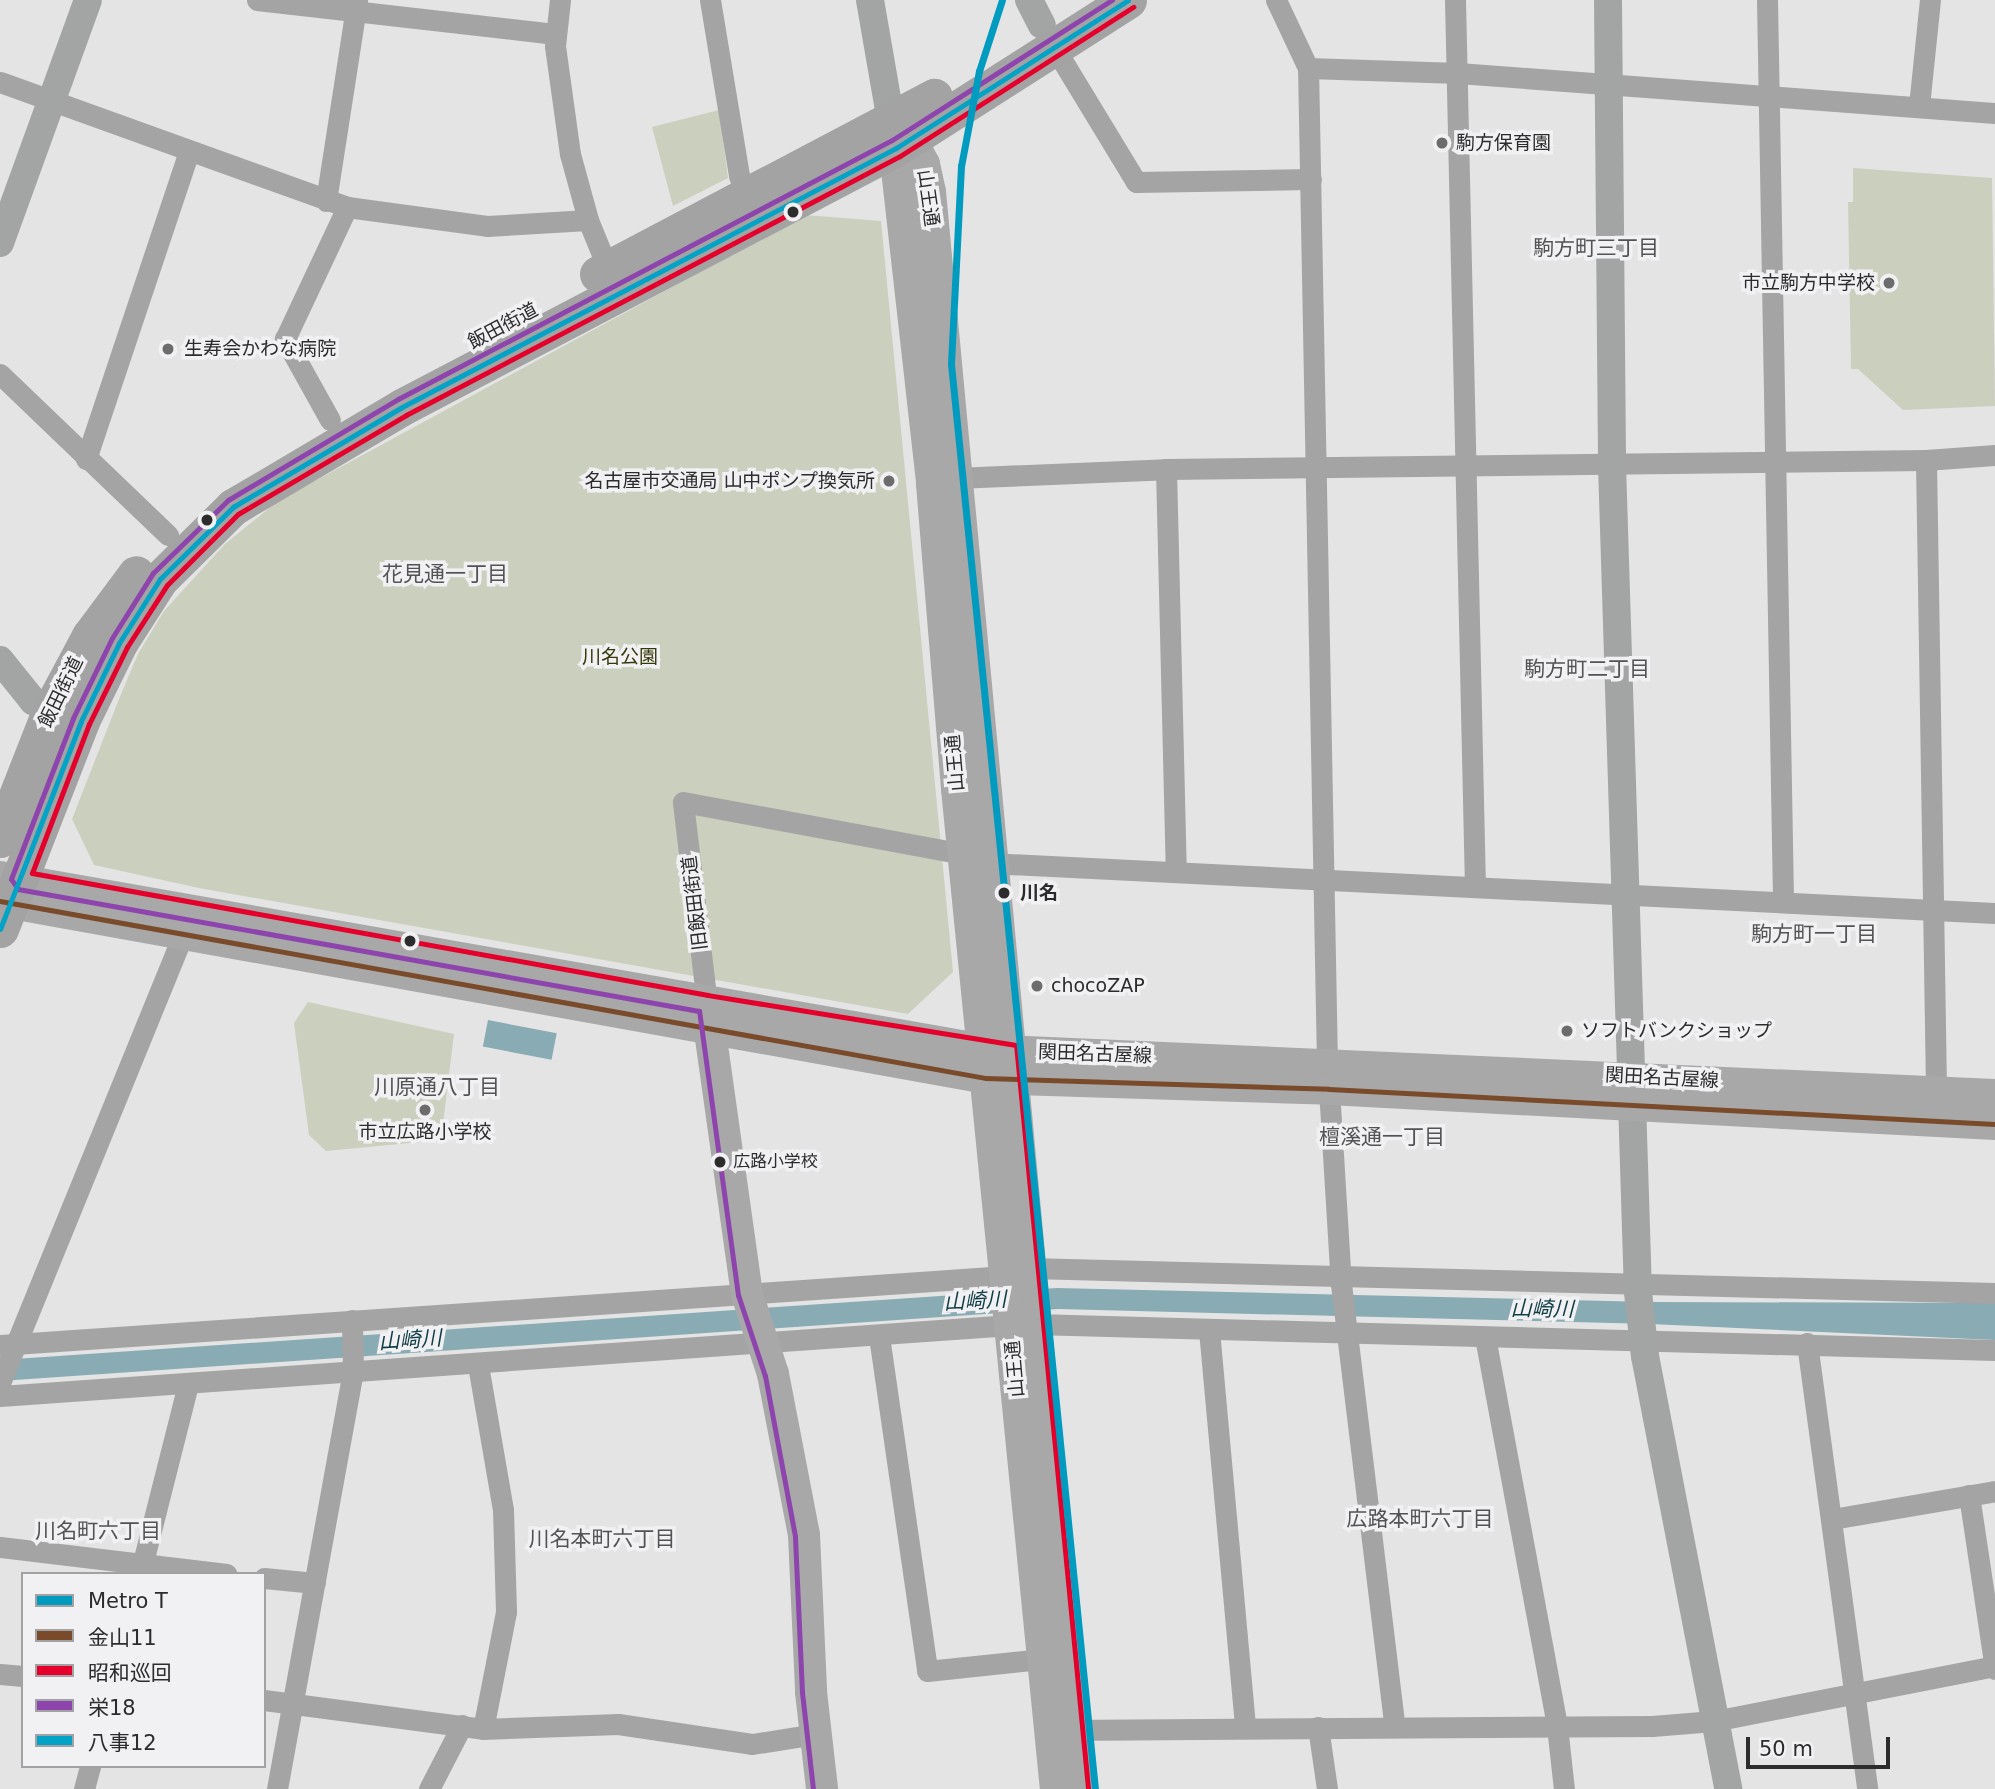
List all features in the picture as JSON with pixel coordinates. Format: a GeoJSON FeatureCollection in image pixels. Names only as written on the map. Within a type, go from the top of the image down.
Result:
{"type":"FeatureCollection","features":[{"type":"Feature","properties":{"kind":"highway","name":"飯田街道"},"geometry":{"type":"LineString","coordinates":[[0,839],[66,715],[160,579],[204,533],[256,491],[402,407],[899,136],[1042,24],[1080,0]]}},
{"type":"Feature","properties":{"kind":"highway","name":"飯田街道"},"geometry":{"type":"LineString","coordinates":[[1042,24],[1128,0]]}},
{"type":"Feature","properties":{"kind":"highway","name":"飯田街道"},"geometry":{"type":"LineString","coordinates":[[6,898],[90,636],[168,535],[230,479],[330,420],[746,194],[899,136]]}},
{"type":"Feature","properties":{"kind":"main road","name":"山王通"},"geometry":{"type":"LineString","coordinates":[[899,136],[924,164],[930,192],[955,478],[977,859]]}},
{"type":"Feature","properties":{"kind":"main road","name":"山王通"},"geometry":{"type":"LineString","coordinates":[[899,136],[932,484],[977,859],[1018,1275],[1061,1730],[1056,1789]]}},
{"type":"Feature","properties":{"kind":"main road","name":"関田名古屋線"},"geometry":{"type":"LineString","coordinates":[[6,898],[184,932],[708,1016]]}},
{"type":"Feature","properties":{"kind":"main road","name":"関田名古屋線"},"geometry":{"type":"LineString","coordinates":[[6,898],[998,1065],[1632,1091],[1995,1095]]}},
{"type":"Feature","properties":{"kind":"main road"},"geometry":{"type":"LineString","coordinates":[[708,1016],[748,1297],[773,1374],[804,1535],[822,1789]]}},
{"type":"Feature","properties":{"kind":"main road","name":"関田名古屋線"},"geometry":{"type":"LineString","coordinates":[[1632,1091],[1995,1124]]}},
{"type":"Feature","properties":{"kind":"main road","name":"山王通"},"geometry":{"type":"LineString","coordinates":[[1022,1322],[1042,1660],[1079,1789]]}},
{"type":"Feature","properties":{"kind":"street"},"geometry":{"type":"LineString","coordinates":[[0,243],[49,100],[88,0]]}},
{"type":"Feature","properties":{"kind":"street"},"geometry":{"type":"LineString","coordinates":[[257,0],[356,7],[555,34]]}},
{"type":"Feature","properties":{"kind":"street"},"geometry":{"type":"LineString","coordinates":[[560,0],[555,34],[570,155],[588,220],[608,269]]}},
{"type":"Feature","properties":{"kind":"street"},"geometry":{"type":"LineString","coordinates":[[710,0],[739,176],[746,194]]}},
{"type":"Feature","properties":{"kind":"street"},"geometry":{"type":"LineString","coordinates":[[870,0],[899,136]]}},
{"type":"Feature","properties":{"kind":"street"},"geometry":{"type":"LineString","coordinates":[[1276,0],[1308,68],[1319,469],[1328,1077],[1341,1281],[1395,1727]]}},
{"type":"Feature","properties":{"kind":"street"},"geometry":{"type":"LineString","coordinates":[[1455,0],[1475,886]]}},
{"type":"Feature","properties":{"kind":"street"},"geometry":{"type":"LineString","coordinates":[[1608,0],[1612,465],[1638,1289],[1642,1340],[1728,1789]]}},
{"type":"Feature","properties":{"kind":"street"},"geometry":{"type":"LineString","coordinates":[[1767,0],[1783,902]]}},
{"type":"Feature","properties":{"kind":"street"},"geometry":{"type":"LineString","coordinates":[[1919,106],[1930,0]]}},
{"type":"Feature","properties":{"kind":"street"},"geometry":{"type":"LineString","coordinates":[[326,201],[356,7]]}},
{"type":"Feature","properties":{"kind":"street"},"geometry":{"type":"LineString","coordinates":[[1042,24],[1136,182],[1311,179]]}},
{"type":"Feature","properties":{"kind":"street"},"geometry":{"type":"LineString","coordinates":[[1308,68],[1458,73],[1995,113]]}},
{"type":"Feature","properties":{"kind":"street"},"geometry":{"type":"LineString","coordinates":[[0,82],[347,207],[487,226],[588,220]]}},
{"type":"Feature","properties":{"kind":"street"},"geometry":{"type":"LineString","coordinates":[[86,458],[189,152]]}},
{"type":"Feature","properties":{"kind":"street"},"geometry":{"type":"LineString","coordinates":[[330,420],[285,339],[347,207]]}},
{"type":"Feature","properties":{"kind":"street"},"geometry":{"type":"LineString","coordinates":[[0,374],[168,535]]}},
{"type":"Feature","properties":{"kind":"street"},"geometry":{"type":"LineString","coordinates":[[955,478],[1166,469],[1776,463],[1926,460],[1995,455]]}},
{"type":"Feature","properties":{"kind":"street"},"geometry":{"type":"LineString","coordinates":[[1926,460],[1936,1093]]}},
{"type":"Feature","properties":{"kind":"street"},"geometry":{"type":"LineString","coordinates":[[1166,469],[1176,871]]}},
{"type":"Feature","properties":{"kind":"street"},"geometry":{"type":"LineString","coordinates":[[0,660],[33,701],[66,715]]}},
{"type":"Feature","properties":{"kind":"street","name":"旧飯田街道"},"geometry":{"type":"LineString","coordinates":[[708,1016],[683,802],[977,859]]}},
{"type":"Feature","properties":{"kind":"street"},"geometry":{"type":"LineString","coordinates":[[977,859],[1995,913]]}},
{"type":"Feature","properties":{"kind":"street"},"geometry":{"type":"LineString","coordinates":[[0,1383],[8,1344],[184,932]]}},
{"type":"Feature","properties":{"kind":"street"},"geometry":{"type":"LineString","coordinates":[[8,1344],[352,1320],[748,1297],[1018,1275],[1638,1289],[1995,1293]]}},
{"type":"Feature","properties":{"kind":"street"},"geometry":{"type":"LineString","coordinates":[[277,1789],[353,1372],[352,1320]]}},
{"type":"Feature","properties":{"kind":"street"},"geometry":{"type":"LineString","coordinates":[[0,1396],[478,1364],[761,1341],[880,1336],[1022,1322],[1209,1330],[1807,1343],[1995,1350]]}},
{"type":"Feature","properties":{"kind":"street"},"geometry":{"type":"LineString","coordinates":[[1209,1330],[1245,1728]]}},
{"type":"Feature","properties":{"kind":"street"},"geometry":{"type":"LineString","coordinates":[[880,1336],[927,1671],[1042,1660]]}},
{"type":"Feature","properties":{"kind":"street"},"geometry":{"type":"LineString","coordinates":[[1485,1336],[1557,1726],[1564,1789]]}},
{"type":"Feature","properties":{"kind":"street"},"geometry":{"type":"LineString","coordinates":[[1807,1343],[1867,1789]]}},
{"type":"Feature","properties":{"kind":"street"},"geometry":{"type":"LineString","coordinates":[[478,1364],[503,1510],[506,1612],[483,1729]]}},
{"type":"Feature","properties":{"kind":"street"},"geometry":{"type":"LineString","coordinates":[[141,1569],[188,1384]]}},
{"type":"Feature","properties":{"kind":"street"},"geometry":{"type":"LineString","coordinates":[[1832,1519],[1995,1491]]}},
{"type":"Feature","properties":{"kind":"street"},"geometry":{"type":"LineString","coordinates":[[1061,1730],[1557,1726],[1714,1721],[1995,1667],[1969,1495]]}},
{"type":"Feature","properties":{"kind":"street"},"geometry":{"type":"LineString","coordinates":[[0,1547],[141,1569],[192,1572]]}},
{"type":"Feature","properties":{"kind":"street"},"geometry":{"type":"LineString","coordinates":[[266,1578],[315,1583]]}},
{"type":"Feature","properties":{"kind":"street"},"geometry":{"type":"LineString","coordinates":[[0,1674],[21,1676]]}},
{"type":"Feature","properties":{"kind":"street"},"geometry":{"type":"LineString","coordinates":[[266,1700],[483,1729],[618,1724],[752,1744],[816,1734]]}},
{"type":"Feature","properties":{"kind":"street"},"geometry":{"type":"LineString","coordinates":[[429,1789],[461,1726]]}},
{"type":"Feature","properties":{"kind":"street"},"geometry":{"type":"LineString","coordinates":[[1318,1727],[1326,1789]]}},
{"type":"Feature","properties":{"kind":"street"},"geometry":{"type":"LineString","coordinates":[[84,1789],[89,1768]]}},
{"type":"Feature","properties":{"kind":"green space"},"geometry":{"type":"Polygon","coordinates":[[[719,110],[728,178],[673,206],[652,127],[719,110]]]}},
{"type":"Feature","properties":{"kind":"green space"},"geometry":{"type":"Polygon","coordinates":[[[1853,168],[1992,178],[1995,406],[1903,410],[1858,369],[1851,369],[1848,202],[1853,202],[1853,168]]]}},
{"type":"Feature","properties":{"kind":"green space","name":"川名公園"},"geometry":{"type":"Polygon","coordinates":[[[805,215],[881,221],[953,972],[908,1014],[199,888],[94,865],[72,819],[119,699],[138,654],[164,611],[225,544],[278,501],[805,215]]]}},
{"type":"Feature","properties":{"kind":"green space"},"geometry":{"type":"Polygon","coordinates":[[[308,1002],[454,1034],[441,1140],[326,1151],[309,1135],[294,1023],[308,1002]]]}},
{"type":"Feature","properties":{"kind":"water"},"geometry":{"type":"Polygon","coordinates":[[[488,1020],[557,1033],[552,1060],[483,1047],[488,1020]]]}},
{"type":"Feature","properties":{"kind":"water","name":"山崎川"},"geometry":{"type":"Polygon","coordinates":[[[1057,1288],[1650,1302],[1995,1303],[1995,1340],[1651,1324],[1058,1309],[0,1381],[0,1360],[1057,1288]]]}},
{"type":"Feature","properties":{"kind":"metro line","name":"T"},"geometry":{"type":"LineString","coordinates":[[1002,0],[979,71],[961,166],[951,364],[1095,1789]]}},
{"type":"Feature","properties":{"kind":"transit line","name":"栄18"},"geometry":{"type":"LineString","coordinates":[[813,1789],[802,1692],[795,1536],[765,1376],[738,1295],[699,1011],[18,889],[11,879],[73,718],[112,638],[153,573],[228,500],[398,399],[892,140],[1112,0]]}},
{"type":"Feature","properties":{"kind":"transit line","name":"八事12"},"geometry":{"type":"LineString","coordinates":[[0,929],[81,721],[119,643],[160,579],[233,507],[402,407],[896,148],[1128,0]]}},
{"type":"Feature","properties":{"kind":"transit line","name":"昭和巡回"},"geometry":{"type":"LineString","coordinates":[[1088,1788],[1016,1045],[708,995],[32,873],[89,724],[127,647],[167,585],[238,514],[406,415],[900,156],[1133,7]]}},
{"type":"Feature","properties":{"kind":"transit line","name":"金山11"},"geometry":{"type":"LineString","coordinates":[[0,901],[986,1078],[1329,1089],[1995,1124]]}},
{"type":"Feature","properties":{"kind":"place","name":"駒方保育園"},"geometry":{"type":"Point","coordinates":[1442,143]}},
{"type":"Feature","properties":{"kind":"place","name":"市立駒方中学校"},"geometry":{"type":"Point","coordinates":[1889,283]}},
{"type":"Feature","properties":{"kind":"place","name":"生寿会かわな病院"},"geometry":{"type":"Point","coordinates":[168,349]}},
{"type":"Feature","properties":{"kind":"place","name":"名古屋市交通局 山中ポンプ換気所"},"geometry":{"type":"Point","coordinates":[889,481]}},
{"type":"Feature","properties":{"kind":"place","name":"川名"},"geometry":{"type":"Point","coordinates":[1004,893]}},
{"type":"Feature","properties":{"kind":"place","name":"chocoZAP"},"geometry":{"type":"Point","coordinates":[1037,986]}},
{"type":"Feature","properties":{"kind":"place","name":"ソフトバンクショップ"},"geometry":{"type":"Point","coordinates":[1567,1031]}},
{"type":"Feature","properties":{"kind":"place","name":"市立広路小学校"},"geometry":{"type":"Point","coordinates":[425,1110]}},
{"type":"Feature","properties":{"kind":"place","name":"広路小学校"},"geometry":{"type":"Point","coordinates":[720,1162]}},
{"type":"Feature","properties":{"kind":"district","name":"駒方町三丁目"},"geometry":{"type":"Point","coordinates":[1596,248]}},
{"type":"Feature","properties":{"kind":"district","name":"花見通一丁目"},"geometry":{"type":"Point","coordinates":[445,574]}},
{"type":"Feature","properties":{"kind":"district","name":"駒方町二丁目"},"geometry":{"type":"Point","coordinates":[1587,669]}},
{"type":"Feature","properties":{"kind":"district","name":"駒方町一丁目"},"geometry":{"type":"Point","coordinates":[1814,934]}},
{"type":"Feature","properties":{"kind":"district","name":"川原通八丁目"},"geometry":{"type":"Point","coordinates":[437,1087]}},
{"type":"Feature","properties":{"kind":"district","name":"檀溪通一丁目"},"geometry":{"type":"Point","coordinates":[1382,1137]}},
{"type":"Feature","properties":{"kind":"district","name":"広路本町六丁目"},"geometry":{"type":"Point","coordinates":[1420,1519]}},
{"type":"Feature","properties":{"kind":"district","name":"川名町六丁目"},"geometry":{"type":"Point","coordinates":[98,1531]}},
{"type":"Feature","properties":{"kind":"district","name":"川名本町六丁目"},"geometry":{"type":"Point","coordinates":[602,1539]}}]}
